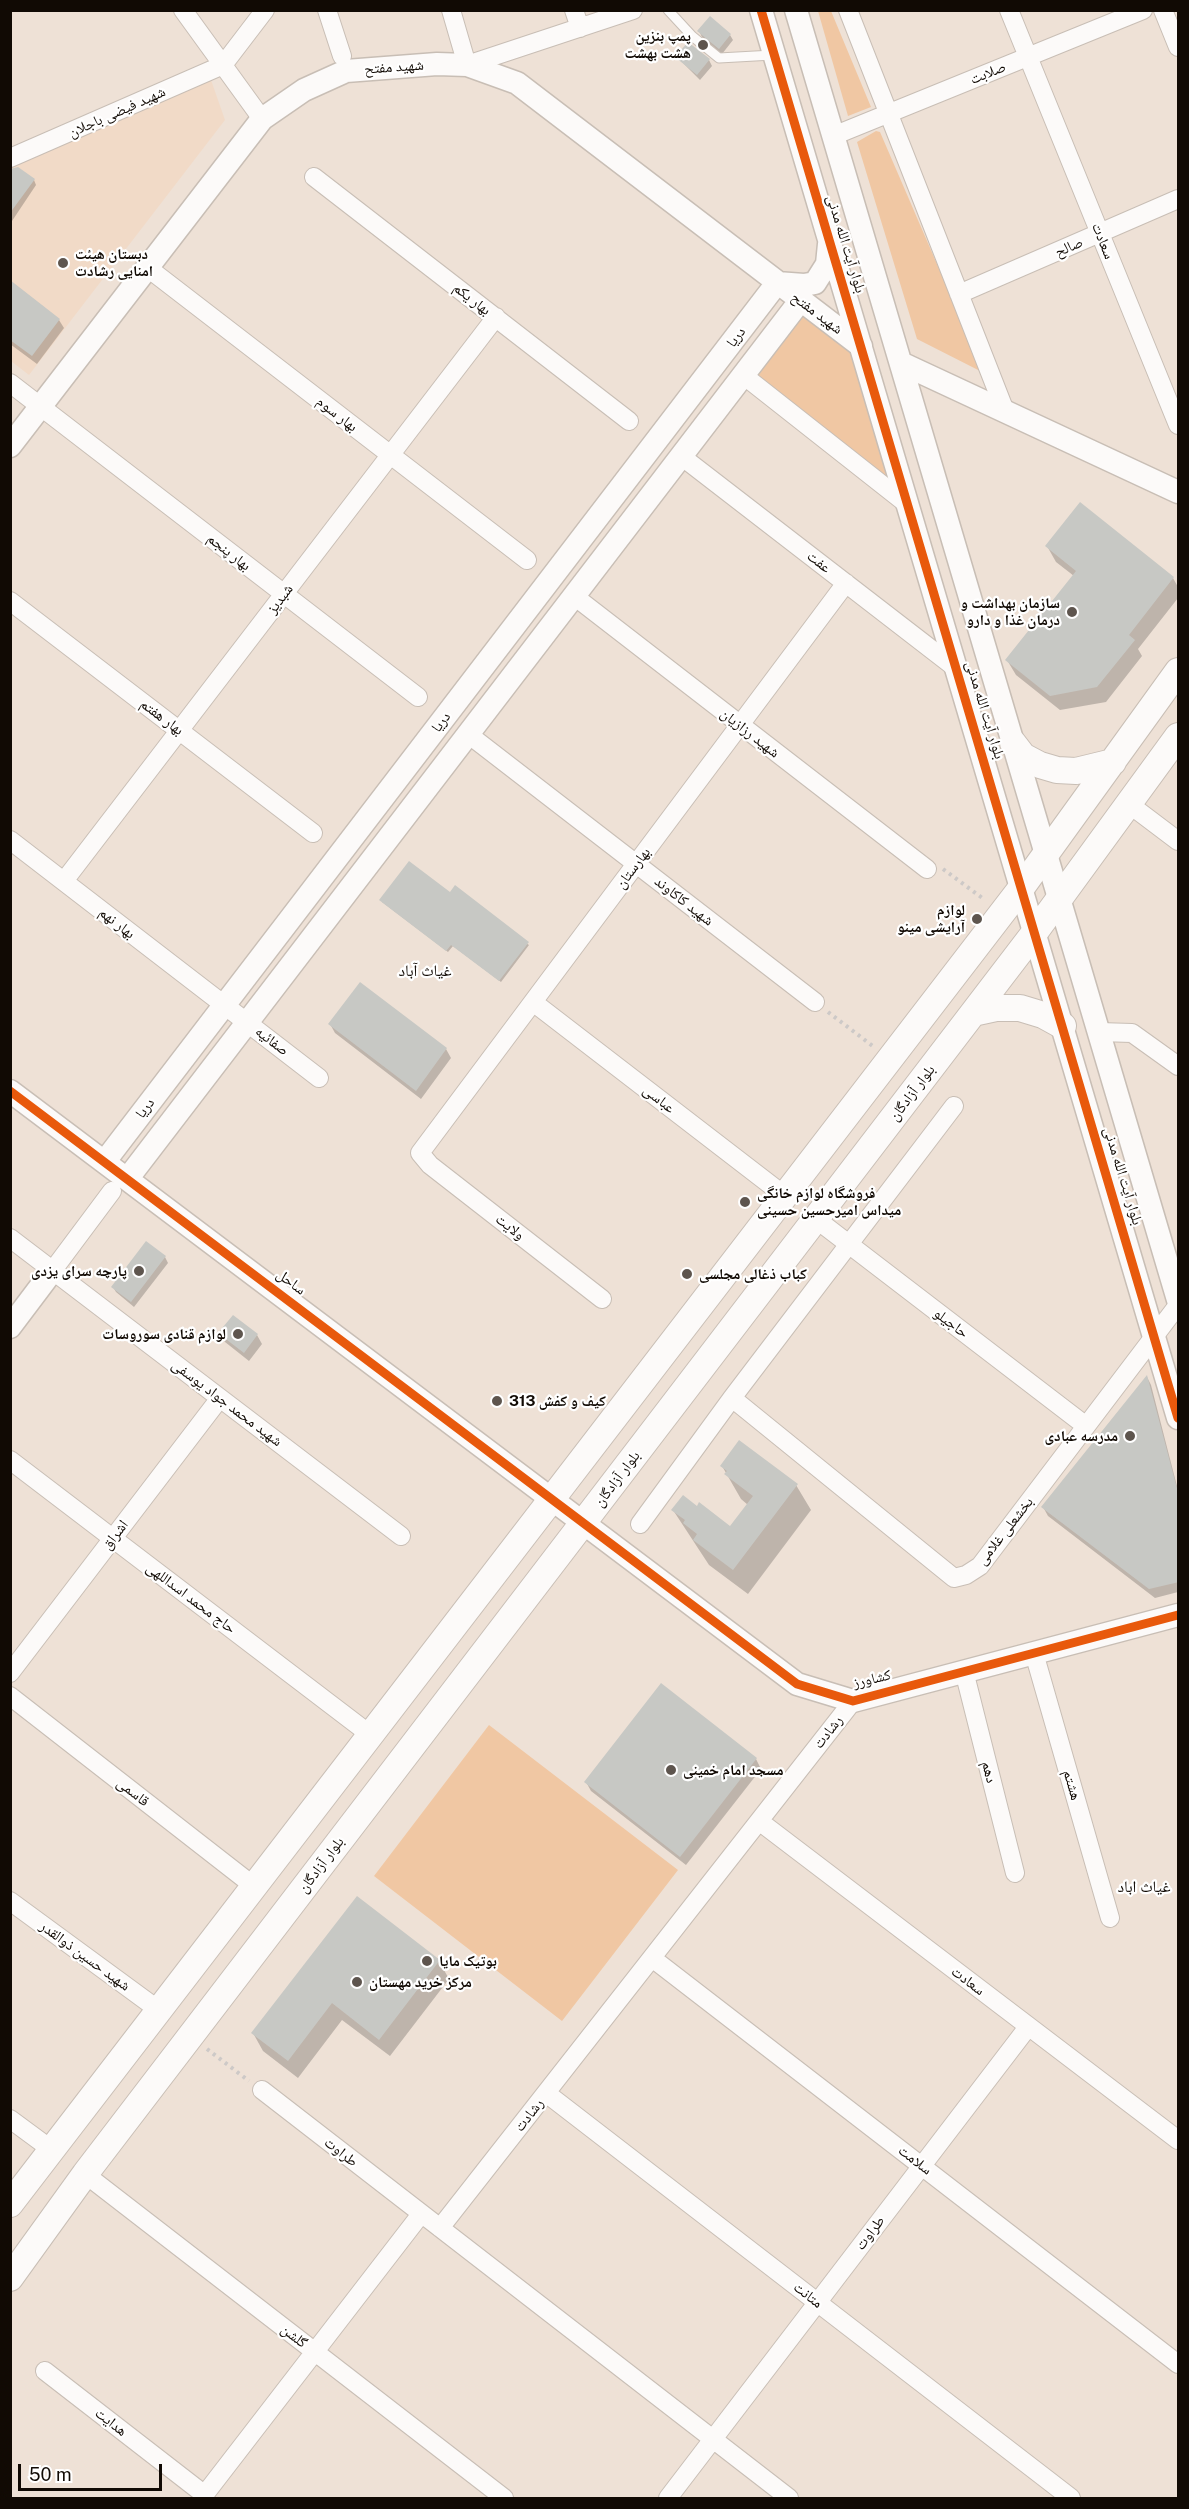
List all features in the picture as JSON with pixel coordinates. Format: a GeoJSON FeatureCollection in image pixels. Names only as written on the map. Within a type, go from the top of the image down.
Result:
{"type":"FeatureCollection","features":[{"type":"Feature","properties":{"kind":"main road"},"geometry":{"type":"LineString","coordinates":[[10,2204],[372,1736],[1022,887],[1179,671]]}},
{"type":"Feature","properties":{"kind":"main road","name":"بلوار آزادگان"},"geometry":{"type":"LineString","coordinates":[[10,2278],[85,2174],[190,2036],[1060,900],[1179,736]]}},
{"type":"Feature","properties":{"kind":"main road"},"geometry":{"type":"LineString","coordinates":[[1013,743],[1023,756],[1040,765],[1057,770],[1076,771],[1113,762]]}},
{"type":"Feature","properties":{"kind":"main road"},"geometry":{"type":"LineString","coordinates":[[973,1013],[996,1008],[1020,1008],[1043,1015],[1063,1026]]}},
{"type":"Feature","properties":{"kind":"street"},"geometry":{"type":"LineString","coordinates":[[183,10],[262,119]]}},
{"type":"Feature","properties":{"kind":"street"},"geometry":{"type":"LineString","coordinates":[[200,10],[212,49]]}},
{"type":"Feature","properties":{"kind":"street"},"geometry":{"type":"LineString","coordinates":[[223,65],[266,10]]}},
{"type":"Feature","properties":{"kind":"street"},"geometry":{"type":"LineString","coordinates":[[327,10],[342,56]]}},
{"type":"Feature","properties":{"kind":"street"},"geometry":{"type":"LineString","coordinates":[[451,10],[467,65],[577,19],[633,10]]}},
{"type":"Feature","properties":{"kind":"street","name":"بلوار آیت الله مدنی"},"geometry":{"type":"LineString","coordinates":[[761,10],[1179,1418]]}},
{"type":"Feature","properties":{"kind":"street","name":"بلوار آیت الله مدنی"},"geometry":{"type":"LineString","coordinates":[[796,10],[1179,1300]]}},
{"type":"Feature","properties":{"kind":"street"},"geometry":{"type":"LineString","coordinates":[[848,10],[1005,411]]}},
{"type":"Feature","properties":{"kind":"street","name":"سعادت"},"geometry":{"type":"LineString","coordinates":[[1009,10],[1179,425]]}},
{"type":"Feature","properties":{"kind":"street","name":"صلابت"},"geometry":{"type":"LineString","coordinates":[[834,136],[1143,10]]}},
{"type":"Feature","properties":{"kind":"street"},"geometry":{"type":"LineString","coordinates":[[1163,10],[1179,46]]}},
{"type":"Feature","properties":{"kind":"street","name":"شهید مفتح"},"geometry":{"type":"LineString","coordinates":[[10,447],[262,119],[304,90],[346,71],[437,64],[467,65],[517,83],[861,346]]}},
{"type":"Feature","properties":{"kind":"street","name":"شهید فیضی باجلان"},"geometry":{"type":"LineString","coordinates":[[10,158],[223,65]]}},
{"type":"Feature","properties":{"kind":"street","name":"بهار یکم"},"geometry":{"type":"LineString","coordinates":[[314,177],[629,421]]}},
{"type":"Feature","properties":{"kind":"street","name":"صالح"},"geometry":{"type":"LineString","coordinates":[[959,294],[1179,199]]}},
{"type":"Feature","properties":{"kind":"street"},"geometry":{"type":"LineString","coordinates":[[777,283],[804,285],[815,282],[827,264],[827,233],[857,214]]}},
{"type":"Feature","properties":{"kind":"street","name":"بهار سوم"},"geometry":{"type":"LineString","coordinates":[[148,268],[527,560]]}},
{"type":"Feature","properties":{"kind":"street","name":"دریا"},"geometry":{"type":"LineString","coordinates":[[105,1161],[777,283]]}},
{"type":"Feature","properties":{"kind":"street","name":"دریا"},"geometry":{"type":"LineString","coordinates":[[120,1185],[247,1023],[800,301]]}},
{"type":"Feature","properties":{"kind":"street","name":"شبدیز"},"geometry":{"type":"LineString","coordinates":[[64,881],[496,317]]}},
{"type":"Feature","properties":{"kind":"street"},"geometry":{"type":"LineString","coordinates":[[901,363],[1179,492]]}},
{"type":"Feature","properties":{"kind":"street"},"geometry":{"type":"LineString","coordinates":[[743,375],[908,505]]}},
{"type":"Feature","properties":{"kind":"street","name":"بهار پنجم"},"geometry":{"type":"LineString","coordinates":[[10,383],[418,697]]}},
{"type":"Feature","properties":{"kind":"street","name":"عفت"},"geometry":{"type":"LineString","coordinates":[[681,456],[957,669]]}},
{"type":"Feature","properties":{"kind":"street"},"geometry":{"type":"LineString","coordinates":[[551,579],[574,596]]}},
{"type":"Feature","properties":{"kind":"street","name":"بهارستان"},"geometry":{"type":"LineString","coordinates":[[420,1153],[846,582]]}},
{"type":"Feature","properties":{"kind":"street","name":"شهید رزازیان"},"geometry":{"type":"LineString","coordinates":[[574,596],[927,869]]}},
{"type":"Feature","properties":{"kind":"street","name":"بهار هفتم"},"geometry":{"type":"LineString","coordinates":[[10,601],[313,833]]}},
{"type":"Feature","properties":{"kind":"street","name":"شهید کاکاوند"},"geometry":{"type":"LineString","coordinates":[[468,735],[815,1002]]}},
{"type":"Feature","properties":{"kind":"street"},"geometry":{"type":"LineString","coordinates":[[1129,804],[1179,841]]}},
{"type":"Feature","properties":{"kind":"street","name":"بهار نهم"},"geometry":{"type":"LineString","coordinates":[[10,840],[224,1005]]}},
{"type":"Feature","properties":{"kind":"street"},"geometry":{"type":"LineString","coordinates":[[340,854],[363,872]]}},
{"type":"Feature","properties":{"kind":"street","name":"عباسی"},"geometry":{"type":"LineString","coordinates":[[533,1002],[785,1196]]}},
{"type":"Feature","properties":{"kind":"street","name":"صفائیه"},"geometry":{"type":"LineString","coordinates":[[224,1005],[319,1078]]}},
{"type":"Feature","properties":{"kind":"street"},"geometry":{"type":"LineString","coordinates":[[1099,1032],[1132,1033],[1179,1066]]}},
{"type":"Feature","properties":{"kind":"street","name":"ساحل"},"geometry":{"type":"LineString","coordinates":[[10,1091],[105,1161],[120,1185],[584,1521]]}},
{"type":"Feature","properties":{"kind":"street"},"geometry":{"type":"LineString","coordinates":[[640,1524],[732,1398],[954,1106]]}},
{"type":"Feature","properties":{"kind":"street","name":"ولایت"},"geometry":{"type":"LineString","coordinates":[[420,1153],[430,1165],[602,1299]]}},
{"type":"Feature","properties":{"kind":"street"},"geometry":{"type":"LineString","coordinates":[[10,1327],[120,1185]]}},
{"type":"Feature","properties":{"kind":"street","name":"حاجیلو"},"geometry":{"type":"LineString","coordinates":[[816,1219],[1086,1426]]}},
{"type":"Feature","properties":{"kind":"street","name":"شهید محمد جواد یوسفی"},"geometry":{"type":"LineString","coordinates":[[10,1238],[401,1536]]}},
{"type":"Feature","properties":{"kind":"street","name":"بخشعلی غلامی"},"geometry":{"type":"LineString","coordinates":[[732,1398],[954,1578],[966,1575],[980,1566],[1179,1305]]}},
{"type":"Feature","properties":{"kind":"street","name":"اشراق"},"geometry":{"type":"LineString","coordinates":[[10,1673],[220,1398]]}},
{"type":"Feature","properties":{"kind":"street","name":"حاج محمد اسداللهی"},"geometry":{"type":"LineString","coordinates":[[10,1460],[372,1736]]}},
{"type":"Feature","properties":{"kind":"street","name":"کشاورز"},"geometry":{"type":"LineString","coordinates":[[584,1521],[797,1684],[853,1701],[1034,1653],[1178,1619]]}},
{"type":"Feature","properties":{"kind":"street","name":"هشتم"},"geometry":{"type":"LineString","coordinates":[[1034,1653],[1110,1918]]}},
{"type":"Feature","properties":{"kind":"street","name":"دهم"},"geometry":{"type":"LineString","coordinates":[[964,1671],[1015,1873]]}},
{"type":"Feature","properties":{"kind":"street","name":"قاسمی"},"geometry":{"type":"LineString","coordinates":[[10,1696],[255,1887]]}},
{"type":"Feature","properties":{"kind":"street","name":"رشادت"},"geometry":{"type":"LineString","coordinates":[[440,2228],[853,1701]]}},
{"type":"Feature","properties":{"kind":"street","name":"سعادت"},"geometry":{"type":"LineString","coordinates":[[759,1821],[1179,2140]]}},
{"type":"Feature","properties":{"kind":"street","name":"شهید حسین ذوالقدر"},"geometry":{"type":"LineString","coordinates":[[10,1901],[160,2011]]}},
{"type":"Feature","properties":{"kind":"street","name":"سلامت"},"geometry":{"type":"LineString","coordinates":[[652,1958],[1179,2364]]}},
{"type":"Feature","properties":{"kind":"street","name":"طراوت"},"geometry":{"type":"LineString","coordinates":[[668,2499],[1028,2027]]}},
{"type":"Feature","properties":{"kind":"street","name":"طراوت"},"geometry":{"type":"LineString","coordinates":[[262,2090],[421,2214]]}},
{"type":"Feature","properties":{"kind":"street","name":"متانت"},"geometry":{"type":"LineString","coordinates":[[546,2092],[1071,2499]]}},
{"type":"Feature","properties":{"kind":"street"},"geometry":{"type":"LineString","coordinates":[[10,2119],[52,2150]]}},
{"type":"Feature","properties":{"kind":"street","name":"گلشن"},"geometry":{"type":"LineString","coordinates":[[85,2174],[504,2499]]}},
{"type":"Feature","properties":{"kind":"street"},"geometry":{"type":"LineString","coordinates":[[204,2497],[421,2214],[789,2499]]}},
{"type":"Feature","properties":{"kind":"street","name":"هدایت"},"geometry":{"type":"LineString","coordinates":[[45,2371],[204,2497]]}},
{"type":"Feature","properties":{"kind":"lane"},"geometry":{"type":"LineString","coordinates":[[668,10],[692,36],[719,58],[774,55]]}},
{"type":"Feature","properties":{"kind":"path"},"geometry":{"type":"LineString","coordinates":[[927,869],[943,869],[1002,912]]}},
{"type":"Feature","properties":{"kind":"path"},"geometry":{"type":"LineString","coordinates":[[815,1002],[890,1059]]}},
{"type":"Feature","properties":{"kind":"path"},"geometry":{"type":"LineString","coordinates":[[190,2036],[262,2090]]}},
{"type":"Feature","properties":{"kind":"shaded area"},"geometry":{"type":"Polygon","coordinates":[[[818,11],[831,11],[871,107],[848,116],[818,11]]]}},
{"type":"Feature","properties":{"kind":"shaded area","name":"دبستان هیئت امنایی رشادت"},"geometry":{"type":"Polygon","coordinates":[[[211,80],[225,120],[29,375],[11,361],[10,165],[211,80]]]}},
{"type":"Feature","properties":{"kind":"shaded area"},"geometry":{"type":"Polygon","coordinates":[[[876,131],[880,132],[984,373],[917,339],[857,142],[876,131]]]}},
{"type":"Feature","properties":{"kind":"shaded area"},"geometry":{"type":"Polygon","coordinates":[[[800,301],[861,346],[908,505],[743,375],[800,301]]]}},
{"type":"Feature","properties":{"kind":"shaded area"},"geometry":{"type":"Polygon","coordinates":[[[489,1725],[678,1870],[562,2021],[374,1876],[489,1725]]]}},
{"type":"Feature","properties":{"kind":"building"},"geometry":{"type":"Polygon","coordinates":[[[710,16],[731,34],[719,49],[697,31],[710,16]]]}},
{"type":"Feature","properties":{"kind":"building"},"geometry":{"type":"Polygon","coordinates":[[[688,42],[710,59],[697,75],[675,57],[688,42]]]}},
{"type":"Feature","properties":{"kind":"building"},"geometry":{"type":"Polygon","coordinates":[[[18,167],[35,179],[10,213],[10,169],[18,167]]]}},
{"type":"Feature","properties":{"kind":"building"},"geometry":{"type":"Polygon","coordinates":[[[10,280],[60,319],[32,356],[10,340],[10,280]]]}},
{"type":"Feature","properties":{"kind":"building"},"geometry":{"type":"Polygon","coordinates":[[[1080,502],[1174,577],[1129,635],[1135,640],[1097,687],[1050,696],[1005,660],[1076,571],[1045,546],[1080,502]]]}},
{"type":"Feature","properties":{"kind":"building"},"geometry":{"type":"Polygon","coordinates":[[[409,861],[450,892],[455,885],[529,942],[499,981],[451,945],[446,951],[379,900],[409,861]]]}},
{"type":"Feature","properties":{"kind":"building"},"geometry":{"type":"Polygon","coordinates":[[[360,982],[447,1048],[416,1091],[328,1024],[360,982]]]}},
{"type":"Feature","properties":{"kind":"building","name":"پارچه سرای یزدی"},"geometry":{"type":"Polygon","coordinates":[[[146,1241],[166,1256],[131,1302],[111,1287],[146,1241]]]}},
{"type":"Feature","properties":{"kind":"building","name":"لوازم قنادی سوروسات"},"geometry":{"type":"Polygon","coordinates":[[[233,1315],[258,1334],[244,1353],[218,1333],[233,1315]]]}},
{"type":"Feature","properties":{"kind":"building","name":"مدرسه عبادی"},"geometry":{"type":"Polygon","coordinates":[[[1147,1375],[1179,1496],[1179,1582],[1149,1589],[1041,1507],[1147,1375]]]}},
{"type":"Feature","properties":{"kind":"building"},"geometry":{"type":"Polygon","coordinates":[[[739,1440],[798,1484],[733,1570],[693,1540],[697,1534],[683,1523],[685,1520],[671,1510],[683,1495],[697,1506],[699,1502],[730,1526],[753,1496],[724,1474],[727,1471],[720,1466],[739,1440]]]}},
{"type":"Feature","properties":{"kind":"building","name":"مسجد امام خمینی"},"geometry":{"type":"Polygon","coordinates":[[[661,1683],[757,1758],[680,1857],[584,1782],[661,1683]]]}},
{"type":"Feature","properties":{"kind":"building","name":"مرکز خرید مهستان"},"geometry":{"type":"Polygon","coordinates":[[[357,1896],[440,1960],[379,2040],[332,2003],[288,2061],[251,2033],[357,1896]]]}},
{"type":"Feature","properties":{"kind":"cycle path"},"geometry":{"type":"LineString","coordinates":[[761,10],[1178,1418]]}},
{"type":"Feature","properties":{"kind":"cycle path"},"geometry":{"type":"LineString","coordinates":[[10,1091],[797,1684],[853,1701],[1178,1615]]}},
{"type":"Feature","properties":{"kind":"place","name":"پمپ بنزین هشت بهشت"},"geometry":{"type":"Point","coordinates":[703,45]}},
{"type":"Feature","properties":{"kind":"place","name":"دبستان هیئت امنایی رشادت"},"geometry":{"type":"Point","coordinates":[63,263]}},
{"type":"Feature","properties":{"kind":"place","name":"سازمان بهداشت و درمان غذا و دارو"},"geometry":{"type":"Point","coordinates":[1072,612]}},
{"type":"Feature","properties":{"kind":"place","name":"لوازم آرایشی مینو"},"geometry":{"type":"Point","coordinates":[977,919]}},
{"type":"Feature","properties":{"kind":"place","name":"فروشگاه لوازم خانگی میداس امیرحسین حسینی"},"geometry":{"type":"Point","coordinates":[745,1202]}},
{"type":"Feature","properties":{"kind":"place","name":"پارچه سرای یزدی"},"geometry":{"type":"Point","coordinates":[139,1271]}},
{"type":"Feature","properties":{"kind":"place","name":"کباب ذغالی مجلسی"},"geometry":{"type":"Point","coordinates":[687,1274]}},
{"type":"Feature","properties":{"kind":"place","name":"لوازم قنادی سوروسات"},"geometry":{"type":"Point","coordinates":[238,1334]}},
{"type":"Feature","properties":{"kind":"place","name":"کیف و کفش 313"},"geometry":{"type":"Point","coordinates":[497,1401]}},
{"type":"Feature","properties":{"kind":"place","name":"مدرسه عبادی"},"geometry":{"type":"Point","coordinates":[1130,1436]}},
{"type":"Feature","properties":{"kind":"place","name":"مسجد امام خمینی"},"geometry":{"type":"Point","coordinates":[671,1770]}},
{"type":"Feature","properties":{"kind":"place","name":"بوتیک مایا"},"geometry":{"type":"Point","coordinates":[427,1961]}},
{"type":"Feature","properties":{"kind":"place","name":"مرکز خرید مهستان"},"geometry":{"type":"Point","coordinates":[357,1982]}},
{"type":"Feature","properties":{"kind":"district","name":"غیاث آباد"},"geometry":{"type":"Point","coordinates":[425,971]}},
{"type":"Feature","properties":{"kind":"district","name":"غیاث اباد"},"geometry":{"type":"Point","coordinates":[1144,1887]}}]}
